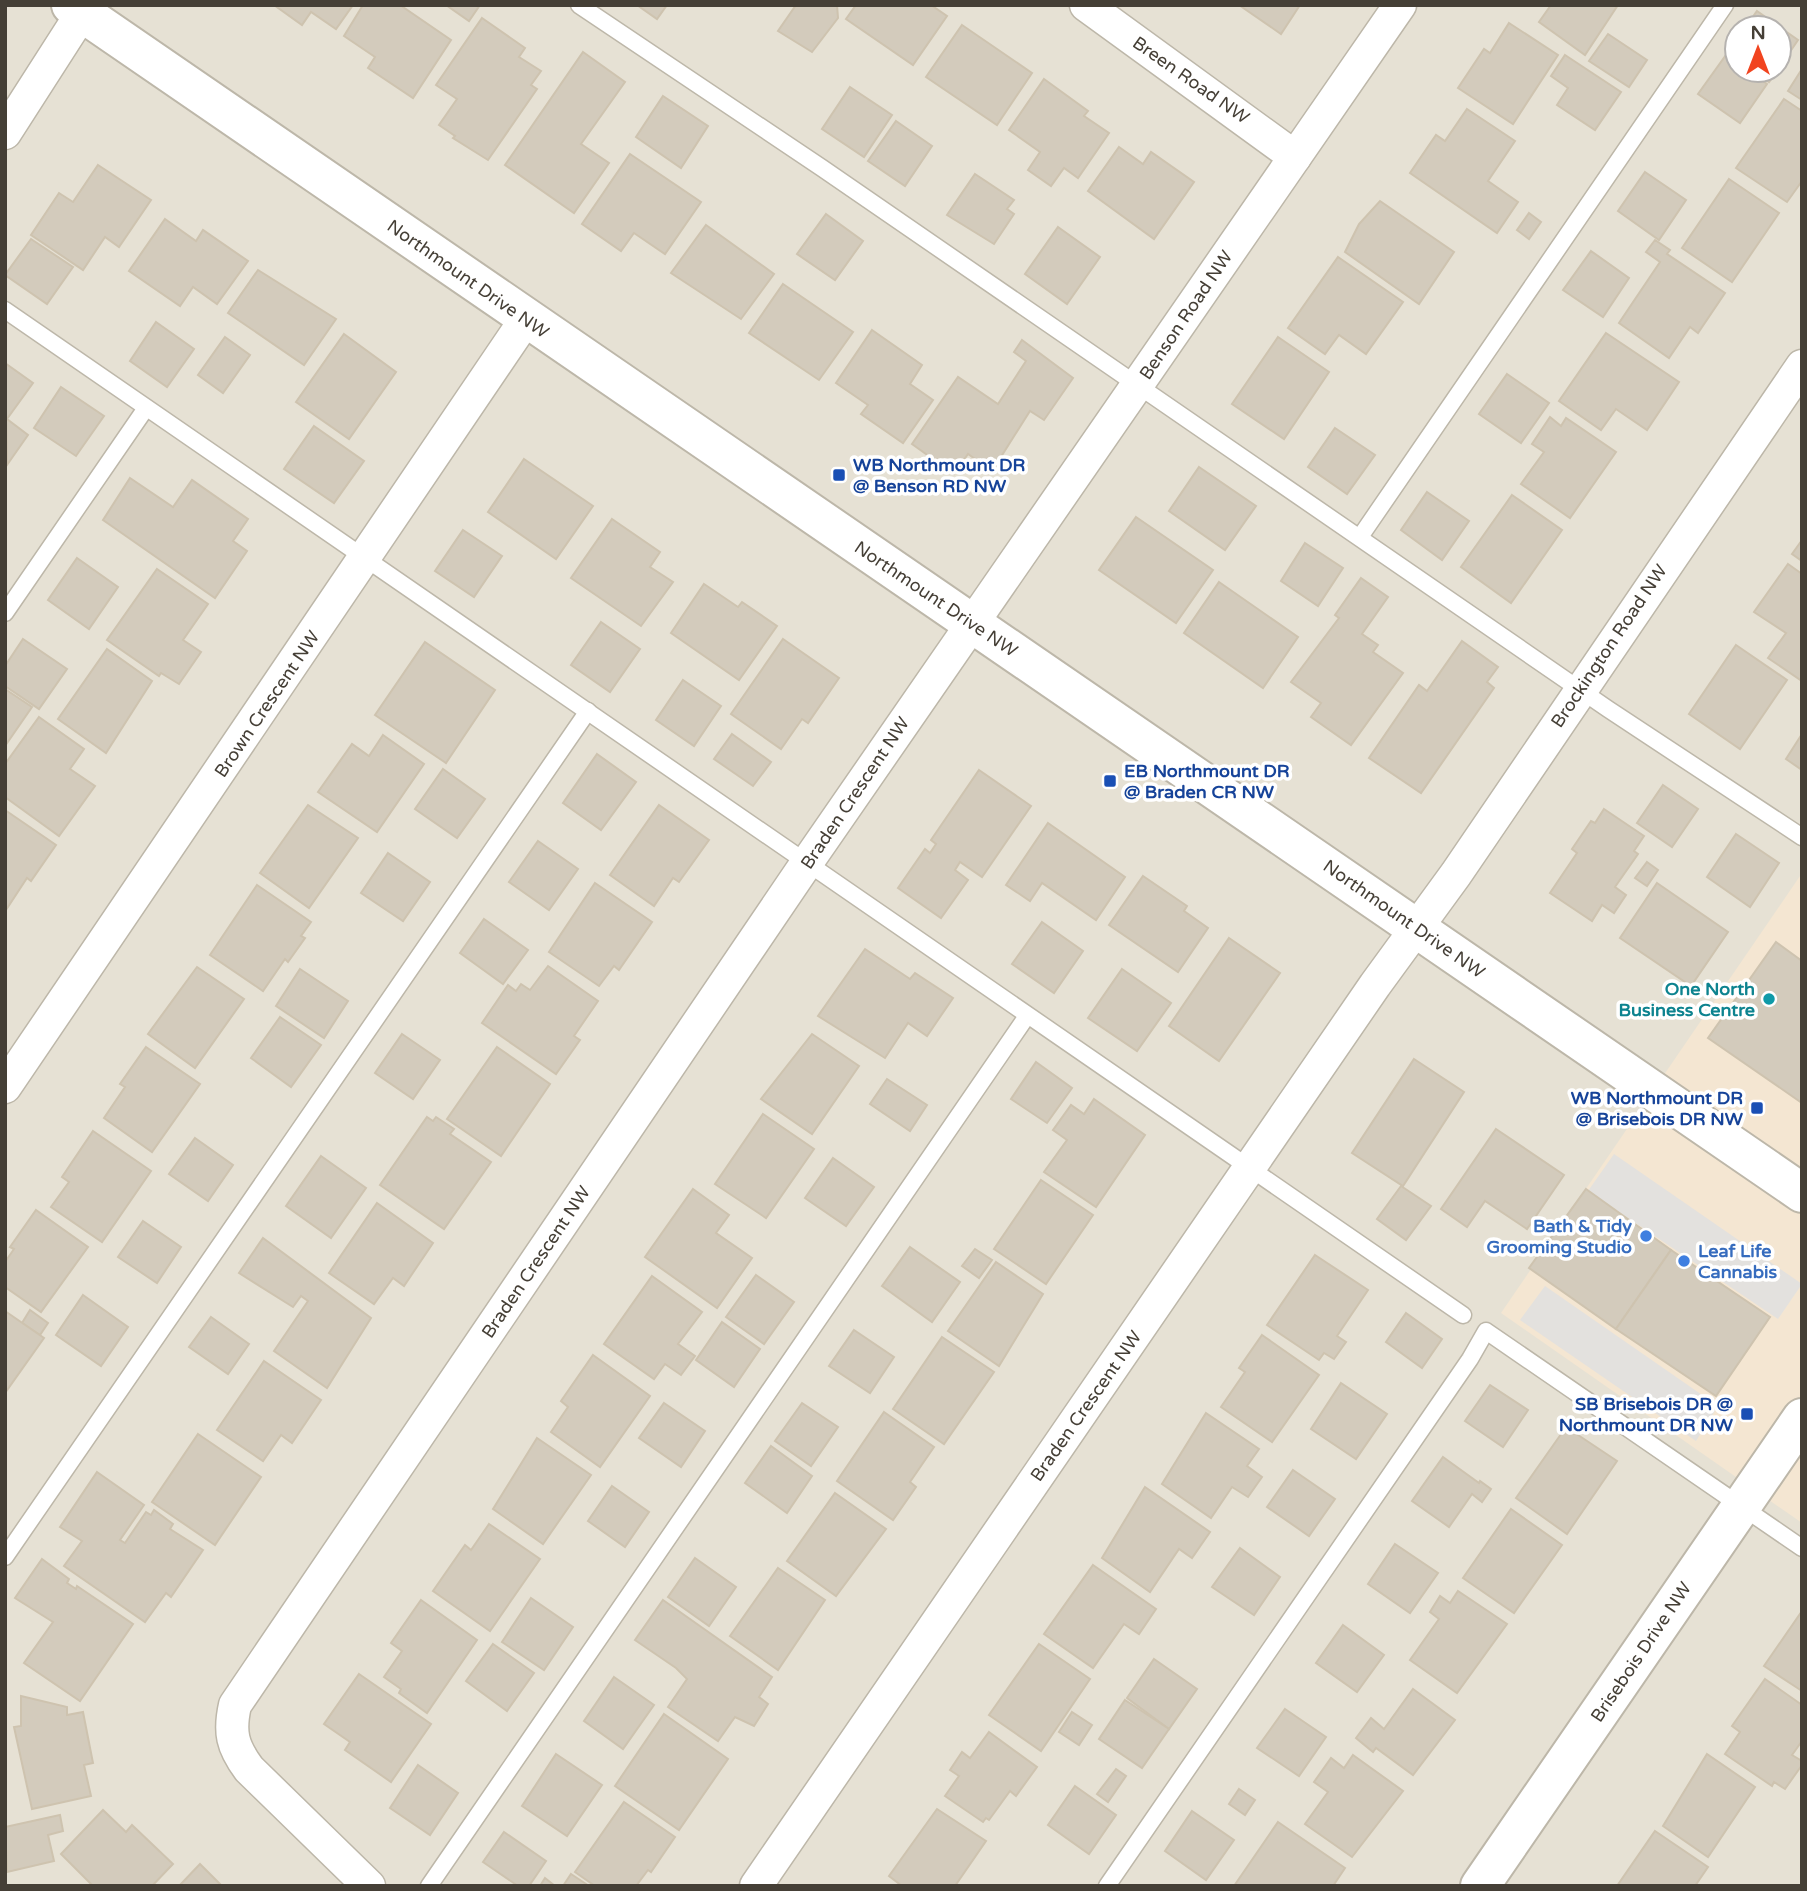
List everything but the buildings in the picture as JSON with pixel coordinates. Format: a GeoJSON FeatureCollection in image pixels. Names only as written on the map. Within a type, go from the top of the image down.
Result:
{"type":"FeatureCollection","features":[{"type":"Feature","properties":{"kind":"street","name":"Breen Road NW"},"geometry":{"type":"LineString","coordinates":[[1086,5],[1295,157]]}},
{"type":"Feature","properties":{"kind":"street","name":"Benson Road NW"},"geometry":{"type":"LineString","coordinates":[[972,624],[1401,5]]}},
{"type":"Feature","properties":{"kind":"street"},"geometry":{"type":"LineString","coordinates":[[5,133],[76,9]]}},
{"type":"Feature","properties":{"kind":"street","name":"Northmount Drive NW"},"geometry":{"type":"LineString","coordinates":[[76,9],[1802,1193]]}},
{"type":"Feature","properties":{"kind":"street","name":"Brown Crescent NW"},"geometry":{"type":"LineString","coordinates":[[5,1087],[526,320]]}},
{"type":"Feature","properties":{"kind":"street","name":"Brockington Road NW"},"geometry":{"type":"LineString","coordinates":[[1416,926],[1456,874],[1579,689],[1802,366]]}},
{"type":"Feature","properties":{"kind":"street","name":"Braden Crescent NW"},"geometry":{"type":"LineString","coordinates":[[369,1886],[249,1769],[234,1749],[230,1728],[235,1704],[972,624]]}},
{"type":"Feature","properties":{"kind":"street","name":"Braden Crescent NW"},"geometry":{"type":"LineString","coordinates":[[756,1886],[1416,926]]}},
{"type":"Feature","properties":{"kind":"street","name":"Brisebois Drive NW"},"geometry":{"type":"LineString","coordinates":[[1480,1886],[1802,1418]]}},
{"type":"Feature","properties":{"kind":"lane"},"geometry":{"type":"LineString","coordinates":[[579,5],[1579,689],[1802,837]]}},
{"type":"Feature","properties":{"kind":"lane"},"geometry":{"type":"LineString","coordinates":[[1360,537],[1725,5]]}},
{"type":"Feature","properties":{"kind":"lane"},"geometry":{"type":"LineString","coordinates":[[5,310],[1027,1016],[1249,1168],[1277,1184],[1463,1315]]}},
{"type":"Feature","properties":{"kind":"lane"},"geometry":{"type":"LineString","coordinates":[[5,613],[146,408]]}},
{"type":"Feature","properties":{"kind":"lane"},"geometry":{"type":"LineString","coordinates":[[5,1557],[588,711]]}},
{"type":"Feature","properties":{"kind":"lane"},"geometry":{"type":"LineString","coordinates":[[429,1886],[1027,1016]]}},
{"type":"Feature","properties":{"kind":"lane"},"geometry":{"type":"LineString","coordinates":[[1107,1886],[1470,1359],[1486,1331],[1802,1548]]}},
{"type":"Feature","properties":{"kind":"shaded area"},"geometry":{"type":"Polygon","coordinates":[[[5,5],[1802,5],[1802,1886],[5,1886],[5,5]]]}},
{"type":"Feature","properties":{"kind":"shaded area"},"geometry":{"type":"Polygon","coordinates":[[[1800,876],[1802,877],[1802,1523],[1501,1313],[1800,876]]]}},
{"type":"Feature","properties":{"kind":"shaded area"},"geometry":{"type":"Polygon","coordinates":[[[1614,1154],[1802,1284],[1778,1319],[1588,1191],[1614,1154]]]}},
{"type":"Feature","properties":{"kind":"shaded area"},"geometry":{"type":"Polygon","coordinates":[[[1545,1286],[1718,1406],[1696,1441],[1520,1320],[1545,1286]]]}},
{"type":"Feature","properties":{"kind":"place","name":"WB Northmount DR @ Benson RD NW"},"geometry":{"type":"Point","coordinates":[839,475]}},
{"type":"Feature","properties":{"kind":"place","name":"EB Northmount DR @ Braden CR NW"},"geometry":{"type":"Point","coordinates":[1110,781]}},
{"type":"Feature","properties":{"kind":"place","name":"One North Business Centre"},"geometry":{"type":"Point","coordinates":[1769,999]}},
{"type":"Feature","properties":{"kind":"place","name":"WB Northmount DR @ Brisebois DR NW"},"geometry":{"type":"Point","coordinates":[1757,1108]}},
{"type":"Feature","properties":{"kind":"place","name":"Bath & Tidy Grooming Studio"},"geometry":{"type":"Point","coordinates":[1646,1236]}},
{"type":"Feature","properties":{"kind":"place","name":"Leaf Life Cannabis"},"geometry":{"type":"Point","coordinates":[1684,1261]}},
{"type":"Feature","properties":{"kind":"place","name":"SB Brisebois DR @ Northmount DR NW"},"geometry":{"type":"Point","coordinates":[1747,1414]}}]}
